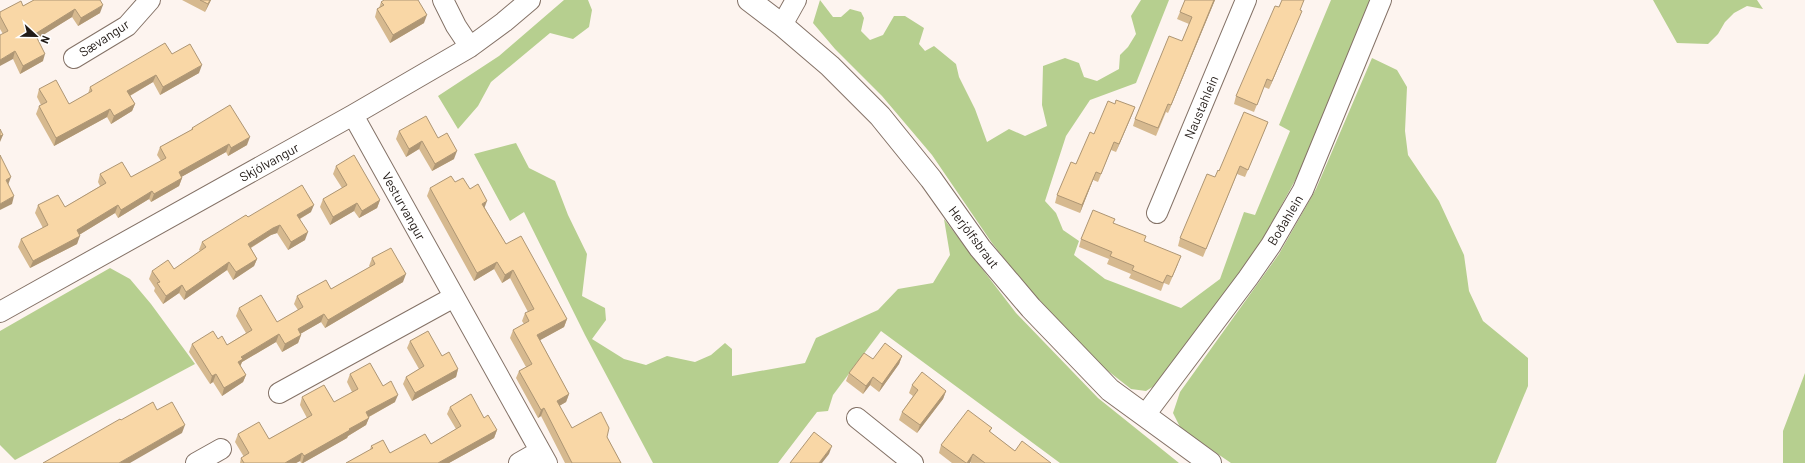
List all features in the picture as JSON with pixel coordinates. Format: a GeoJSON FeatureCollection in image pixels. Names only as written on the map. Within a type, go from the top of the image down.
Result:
{"type":"FeatureCollection","features":[{"type":"Feature","properties":{"kind":"street","name":"Sævangur"},"geometry":{"type":"LineString","coordinates":[[74,58],[127,26],[150,0]]}},
{"type":"Feature","properties":{"kind":"street"},"geometry":{"type":"LineString","coordinates":[[443,0],[470,46]]}},
{"type":"Feature","properties":{"kind":"street","name":"Skjólvangur"},"geometry":{"type":"LineString","coordinates":[[2,305],[353,115],[470,46],[504,22],[530,0]]}},
{"type":"Feature","properties":{"kind":"street","name":"Herjólfsbraut"},"geometry":{"type":"LineString","coordinates":[[749,0],[782,25],[830,66],[884,120],[931,179],[980,248],[1031,308],[1110,390],[1210,463]]}},
{"type":"Feature","properties":{"kind":"street"},"geometry":{"type":"LineString","coordinates":[[782,25],[796,0]]}},
{"type":"Feature","properties":{"kind":"street","name":"Naustahlein"},"geometry":{"type":"LineString","coordinates":[[1157,213],[1246,0]]}},
{"type":"Feature","properties":{"kind":"street","name":"Boðahlein"},"geometry":{"type":"LineString","coordinates":[[1145,415],[1248,278],[1271,245],[1303,190],[1381,0]]}},
{"type":"Feature","properties":{"kind":"street","name":"Vesturvangur"},"geometry":{"type":"LineString","coordinates":[[353,115],[544,457],[519,463]]}},
{"type":"Feature","properties":{"kind":"street"},"geometry":{"type":"LineString","coordinates":[[279,393],[454,297]]}},
{"type":"Feature","properties":{"kind":"street"},"geometry":{"type":"LineString","coordinates":[[857,418],[912,463]]}},
{"type":"Feature","properties":{"kind":"street"},"geometry":{"type":"LineString","coordinates":[[196,463],[221,449]]}},
{"type":"Feature","properties":{"kind":"green space"},"geometry":{"type":"Polygon","coordinates":[[[564,0],[588,0],[592,10],[589,27],[573,39],[550,33],[491,82],[478,106],[458,129],[438,96],[499,56],[564,0]]]}},
{"type":"Feature","properties":{"kind":"green space"},"geometry":{"type":"Polygon","coordinates":[[[820,0],[833,17],[841,17],[850,9],[861,12],[864,18],[861,31],[870,40],[883,35],[894,16],[905,16],[924,28],[919,44],[925,51],[934,46],[956,64],[959,77],[975,109],[987,142],[1009,129],[1025,136],[1047,126],[1042,105],[1043,66],[1065,58],[1079,63],[1084,77],[1097,81],[1119,69],[1120,55],[1128,47],[1136,34],[1131,16],[1141,0],[1169,0],[1136,83],[1090,100],[1066,136],[1045,201],[1056,213],[1063,230],[1079,241],[1074,255],[1105,279],[1181,308],[1220,279],[1244,212],[1255,215],[1290,131],[1279,125],[1331,0],[1373,0],[1297,177],[1259,246],[1162,381],[1146,391],[1131,389],[1089,356],[1052,320],[992,243],[932,155],[882,96],[835,49],[813,23],[820,0]]]}},
{"type":"Feature","properties":{"kind":"green space"},"geometry":{"type":"Polygon","coordinates":[[[1653,0],[1757,0],[1763,9],[1747,6],[1734,13],[1725,22],[1718,34],[1708,44],[1677,43],[1653,0]]]}},
{"type":"Feature","properties":{"kind":"green space"},"geometry":{"type":"Polygon","coordinates":[[[1372,58],[1397,70],[1407,87],[1405,131],[1408,155],[1439,201],[1464,255],[1469,291],[1483,321],[1528,358],[1528,386],[1496,463],[1231,463],[1181,429],[1173,413],[1180,392],[1279,254],[1316,189],[1372,58]]]}},
{"type":"Feature","properties":{"kind":"green space"},"geometry":{"type":"Polygon","coordinates":[[[516,143],[529,168],[555,181],[568,215],[587,254],[582,296],[605,308],[606,320],[592,339],[624,359],[646,365],[667,356],[695,362],[711,355],[725,343],[732,349],[732,376],[805,363],[816,338],[878,310],[898,289],[933,283],[950,255],[944,219],[1016,313],[1098,398],[1179,463],[1060,463],[881,331],[833,395],[828,411],[817,412],[778,463],[653,463],[585,335],[524,212],[510,221],[474,154],[516,143]]]}},
{"type":"Feature","properties":{"kind":"green space"},"geometry":{"type":"Polygon","coordinates":[[[110,268],[130,279],[151,304],[195,364],[15,460],[0,445],[0,331],[110,268]]]}},
{"type":"Feature","properties":{"kind":"green space"},"geometry":{"type":"Polygon","coordinates":[[[1805,373],[1805,463],[1783,463],[1783,431],[1805,373]]]}},
{"type":"Feature","properties":{"kind":"building"},"geometry":{"type":"Polygon","coordinates":[[[34,0],[100,0],[103,5],[81,18],[75,9],[35,34],[45,54],[23,66],[15,51],[0,60],[0,35],[8,31],[0,16],[0,12],[21,1],[23,6],[34,0]]]}},
{"type":"Feature","properties":{"kind":"building"},"geometry":{"type":"Polygon","coordinates":[[[200,0],[210,0],[208,4],[200,0]]]}},
{"type":"Feature","properties":{"kind":"building"},"geometry":{"type":"Polygon","coordinates":[[[384,0],[418,0],[427,15],[393,35],[377,9],[384,5],[381,2],[384,0]]]}},
{"type":"Feature","properties":{"kind":"building"},"geometry":{"type":"Polygon","coordinates":[[[1185,0],[1214,0],[1171,105],[1168,104],[1158,128],[1135,119],[1169,36],[1182,41],[1192,17],[1180,12],[1185,0]]]}},
{"type":"Feature","properties":{"kind":"building"},"geometry":{"type":"Polygon","coordinates":[[[1282,0],[1304,0],[1300,10],[1302,11],[1272,81],[1267,79],[1257,105],[1236,96],[1275,6],[1279,7],[1282,0]]]}},
{"type":"Feature","properties":{"kind":"building"},"geometry":{"type":"Polygon","coordinates":[[[165,43],[172,54],[190,44],[202,65],[163,87],[156,75],[127,91],[135,104],[114,116],[110,109],[56,138],[39,106],[47,102],[39,89],[56,80],[69,104],[92,91],[90,87],[165,43]]]}},
{"type":"Feature","properties":{"kind":"building"},"geometry":{"type":"Polygon","coordinates":[[[1116,100],[1135,107],[1119,144],[1114,142],[1101,174],[1096,172],[1082,205],[1057,195],[1071,162],[1076,164],[1090,132],[1094,134],[1108,101],[1115,104],[1116,100]]]}},
{"type":"Feature","properties":{"kind":"building"},"geometry":{"type":"Polygon","coordinates":[[[230,105],[250,137],[231,148],[229,144],[179,172],[182,178],[154,194],[152,191],[121,210],[118,205],[77,230],[80,236],[33,261],[21,239],[48,225],[38,205],[58,195],[65,207],[106,183],[100,174],[122,162],[131,177],[166,158],[160,147],[193,129],[192,128],[230,105]]]}},
{"type":"Feature","properties":{"kind":"building"},"geometry":{"type":"Polygon","coordinates":[[[1244,112],[1268,122],[1248,170],[1240,166],[1206,249],[1180,238],[1207,174],[1215,177],[1218,170],[1219,171],[1244,112]]]}},
{"type":"Feature","properties":{"kind":"building"},"geometry":{"type":"Polygon","coordinates":[[[426,116],[438,138],[447,133],[457,151],[435,164],[422,141],[409,149],[399,131],[426,116]]]}},
{"type":"Feature","properties":{"kind":"building"},"geometry":{"type":"Polygon","coordinates":[[[0,129],[3,135],[0,136],[0,129]]]}},
{"type":"Feature","properties":{"kind":"building"},"geometry":{"type":"Polygon","coordinates":[[[0,155],[11,177],[6,180],[14,196],[0,204],[0,155]]]}},
{"type":"Feature","properties":{"kind":"building"},"geometry":{"type":"Polygon","coordinates":[[[354,155],[380,200],[362,211],[357,203],[333,217],[323,199],[347,185],[336,166],[354,155]]]}},
{"type":"Feature","properties":{"kind":"building"},"geometry":{"type":"Polygon","coordinates":[[[451,176],[455,182],[463,178],[470,189],[478,184],[487,201],[482,204],[506,244],[521,236],[567,319],[537,335],[569,394],[557,401],[572,428],[601,412],[609,428],[607,437],[621,463],[572,463],[544,408],[541,410],[519,371],[532,364],[513,330],[529,321],[525,313],[534,309],[513,270],[505,275],[497,262],[477,273],[430,188],[451,176]]]}},
{"type":"Feature","properties":{"kind":"building"},"geometry":{"type":"Polygon","coordinates":[[[302,185],[314,205],[297,215],[308,232],[291,242],[280,225],[273,228],[248,244],[257,259],[236,272],[229,262],[186,292],[182,285],[166,296],[157,283],[160,282],[152,271],[168,260],[174,269],[206,247],[202,242],[246,215],[248,217],[302,185]]]}},
{"type":"Feature","properties":{"kind":"building"},"geometry":{"type":"Polygon","coordinates":[[[1093,210],[1115,219],[1113,223],[1146,236],[1144,241],[1181,256],[1172,277],[1167,275],[1163,283],[1132,270],[1134,266],[1110,256],[1112,252],[1081,239],[1093,210]]]}},
{"type":"Feature","properties":{"kind":"building"},"geometry":{"type":"Polygon","coordinates":[[[391,248],[406,274],[328,320],[324,314],[298,329],[301,335],[285,344],[279,334],[241,357],[243,359],[238,362],[246,375],[224,388],[216,374],[212,376],[192,344],[213,331],[218,339],[222,336],[227,345],[252,330],[239,308],[261,295],[277,322],[303,307],[297,296],[326,280],[331,289],[375,264],[372,258],[391,248]]]}},
{"type":"Feature","properties":{"kind":"building"},"geometry":{"type":"Polygon","coordinates":[[[428,331],[442,356],[449,352],[458,369],[415,393],[406,377],[424,366],[410,341],[428,331]]]}},
{"type":"Feature","properties":{"kind":"building"},"geometry":{"type":"Polygon","coordinates":[[[885,343],[902,356],[882,384],[873,377],[866,386],[849,373],[864,353],[873,359],[885,343]]]}},
{"type":"Feature","properties":{"kind":"building"},"geometry":{"type":"Polygon","coordinates":[[[370,363],[383,386],[391,381],[398,395],[366,412],[369,418],[304,456],[302,453],[285,463],[244,463],[241,458],[249,453],[238,434],[259,422],[269,439],[312,415],[302,397],[324,385],[334,402],[358,389],[350,374],[370,363]]]}},
{"type":"Feature","properties":{"kind":"building"},"geometry":{"type":"Polygon","coordinates":[[[922,372],[946,391],[920,425],[902,412],[918,390],[912,385],[922,372]]]}},
{"type":"Feature","properties":{"kind":"building"},"geometry":{"type":"Polygon","coordinates":[[[471,394],[484,418],[488,415],[497,430],[438,463],[346,463],[373,448],[371,446],[383,440],[390,453],[425,434],[431,444],[461,426],[450,407],[471,394]]]}},
{"type":"Feature","properties":{"kind":"building"},"geometry":{"type":"Polygon","coordinates":[[[153,402],[157,410],[172,402],[185,425],[119,463],[43,463],[120,419],[121,420],[153,402]]]}},
{"type":"Feature","properties":{"kind":"building"},"geometry":{"type":"Polygon","coordinates":[[[968,410],[992,428],[989,431],[1015,451],[1022,441],[1051,463],[985,463],[973,454],[966,463],[941,445],[968,410]]]}},
{"type":"Feature","properties":{"kind":"building"},"geometry":{"type":"Polygon","coordinates":[[[814,432],[832,446],[819,463],[790,463],[814,432]]]}}]}
